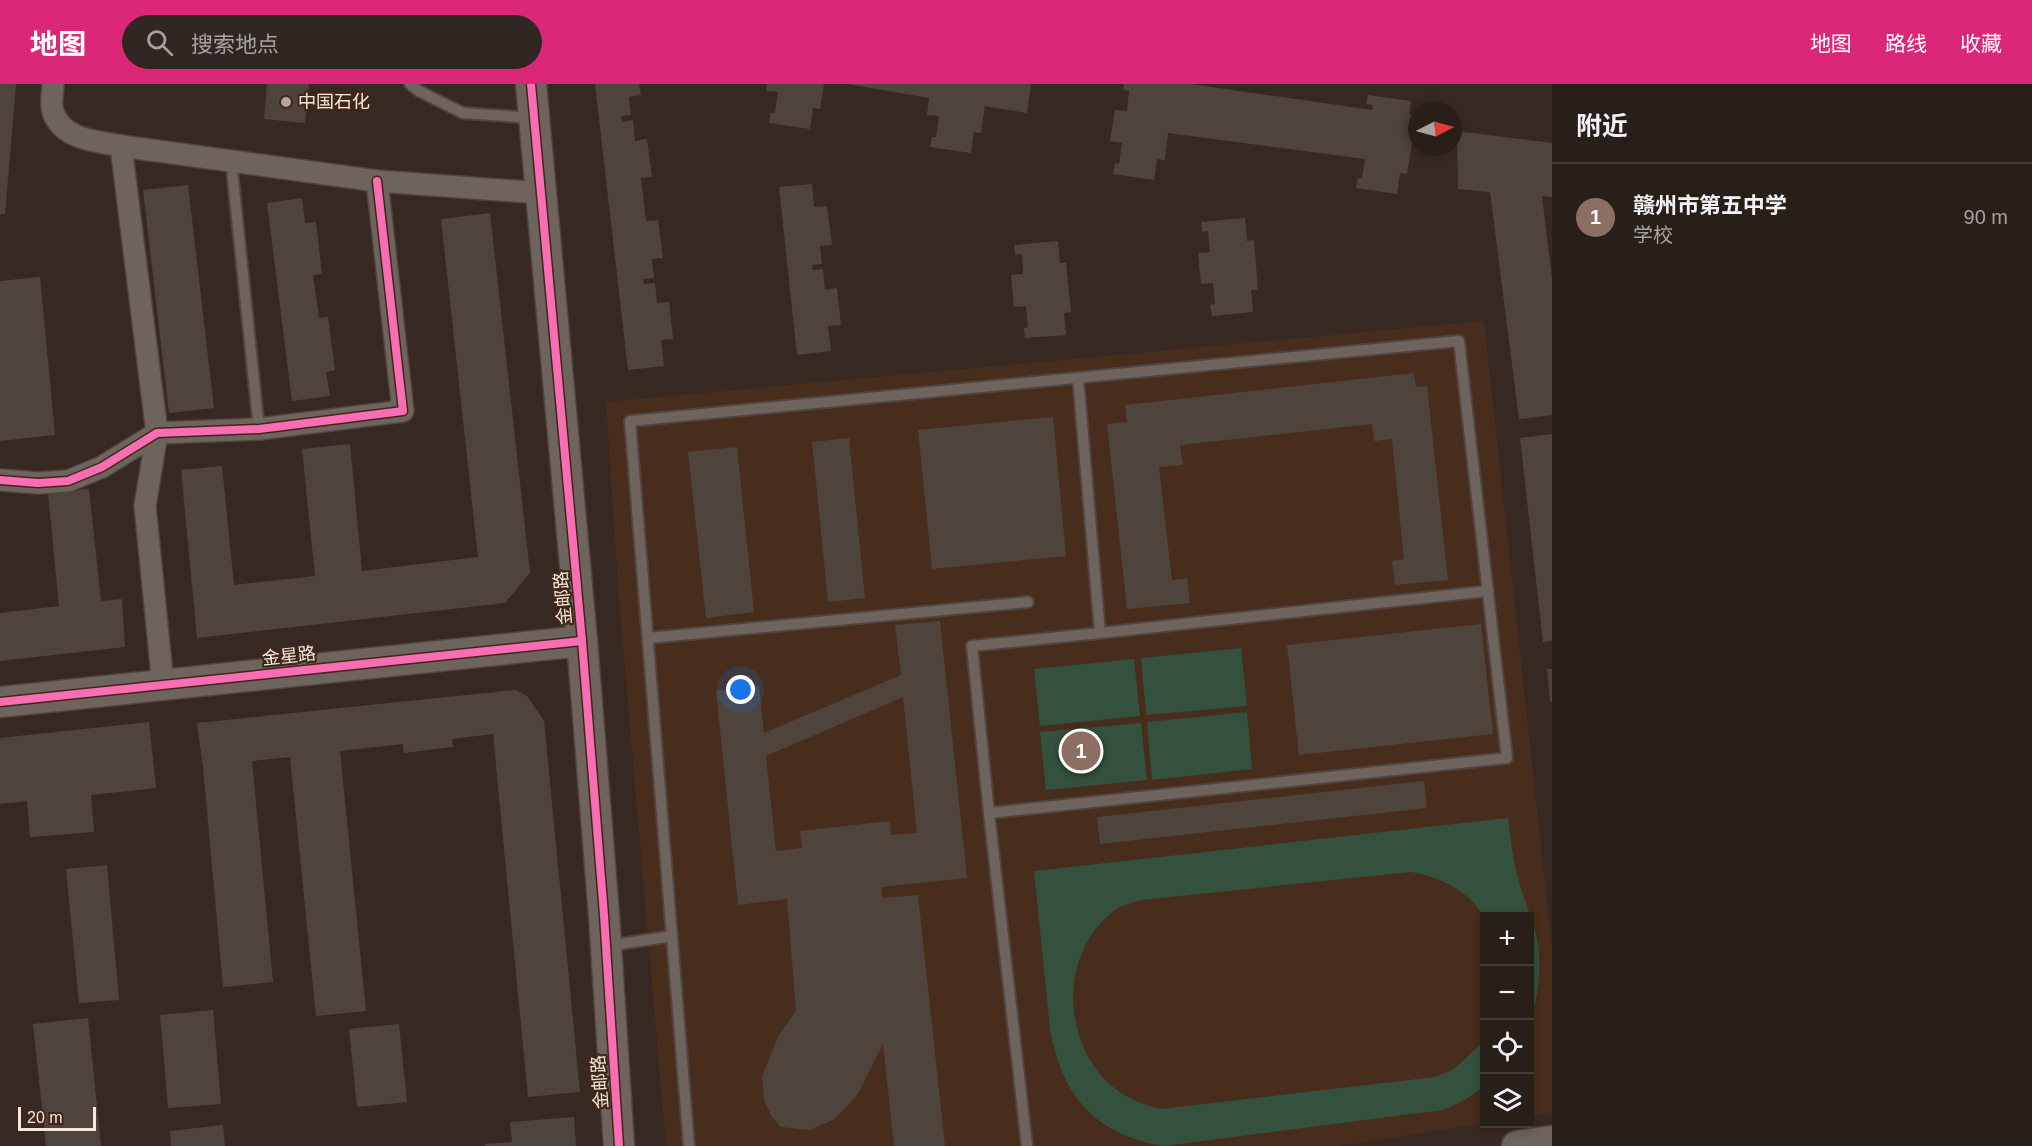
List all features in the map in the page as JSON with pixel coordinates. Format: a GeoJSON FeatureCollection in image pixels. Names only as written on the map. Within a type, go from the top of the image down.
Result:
{"type":"FeatureCollection","features":[{"type":"Feature","properties":{"kind":"street"},"geometry":{"type":"LineString","coordinates":[[52,84],[52,111],[62,127],[79,138],[121,146],[377,181],[542,193]]}},
{"type":"Feature","properties":{"kind":"street","name":"金邮路"},"geometry":{"type":"LineString","coordinates":[[531,84],[582,641],[619,1146]]}},
{"type":"Feature","properties":{"kind":"street"},"geometry":{"type":"LineString","coordinates":[[121,146],[157,433],[145,506],[163,685]]}},
{"type":"Feature","properties":{"kind":"street"},"geometry":{"type":"LineString","coordinates":[[0,480],[38,483],[68,481],[102,467],[157,433],[260,429],[403,411],[377,181]]}},
{"type":"Feature","properties":{"kind":"street","name":"金星路"},"geometry":{"type":"LineString","coordinates":[[0,702],[582,641]]}},
{"type":"Feature","properties":{"kind":"street"},"geometry":{"type":"LineString","coordinates":[[1517,1146],[1552,1141]]}},
{"type":"Feature","properties":{"kind":"lane"},"geometry":{"type":"LineString","coordinates":[[410,84],[419,91],[463,113],[534,118]]}},
{"type":"Feature","properties":{"kind":"lane"},"geometry":{"type":"LineString","coordinates":[[231,160],[260,429]]}},
{"type":"Feature","properties":{"kind":"lane"},"geometry":{"type":"LineString","coordinates":[[689,1146],[630,421],[1459,341],[1507,758],[988,813]]}},
{"type":"Feature","properties":{"kind":"lane"},"geometry":{"type":"LineString","coordinates":[[1078,378],[1100,633]]}},
{"type":"Feature","properties":{"kind":"lane"},"geometry":{"type":"LineString","coordinates":[[1026,1146],[988,813],[972,646],[1488,591]]}},
{"type":"Feature","properties":{"kind":"lane"},"geometry":{"type":"LineString","coordinates":[[648,638],[1028,602]]}},
{"type":"Feature","properties":{"kind":"lane"},"geometry":{"type":"LineString","coordinates":[[606,946],[672,936]]}},
{"type":"Feature","properties":{"kind":"shaded area"},"geometry":{"type":"Polygon","coordinates":[[[1484,321],[1552,948],[1552,1112],[1534,1115],[1534,912],[1480,912],[1480,1124],[1341,1146],[666,1146],[618,586],[606,402],[1484,321]]]}},
{"type":"Feature","properties":{"kind":"green space"},"geometry":{"type":"Polygon","coordinates":[[[1241,648],[1247,706],[1146,715],[1141,658],[1241,648]]]}},
{"type":"Feature","properties":{"kind":"green space"},"geometry":{"type":"Polygon","coordinates":[[[1134,659],[1140,716],[1040,726],[1034,669],[1134,659]]]}},
{"type":"Feature","properties":{"kind":"green space"},"geometry":{"type":"Polygon","coordinates":[[[1247,712],[1252,769],[1152,780],[1147,722],[1247,712]]]}},
{"type":"Feature","properties":{"kind":"green space"},"geometry":{"type":"Polygon","coordinates":[[[1141,723],[1147,780],[1046,790],[1040,732],[1141,723]]]}},
{"type":"Feature","properties":{"kind":"green space"},"geometry":{"type":"Polygon","coordinates":[[[1508,818],[1516,870],[1529,912],[1481,912],[1462,892],[1452,886],[1432,877],[1411,872],[1141,900],[1115,910],[1098,926],[1086,944],[1078,964],[1074,986],[1074,1008],[1078,1030],[1085,1051],[1103,1078],[1126,1096],[1153,1107],[1162,1109],[1435,1077],[1454,1069],[1480,1045],[1480,1089],[1465,1100],[1443,1110],[1164,1146],[1140,1141],[1101,1122],[1073,1093],[1063,1074],[1050,1029],[1034,871],[1508,818]]]}},
{"type":"Feature","properties":{"kind":"green space"},"geometry":{"type":"Polygon","coordinates":[[[1534,927],[1539,954],[1534,1009],[1534,927]]]}},
{"type":"Feature","properties":{"kind":"building"},"geometry":{"type":"Polygon","coordinates":[[[0,84],[16,84],[5,214],[0,214],[0,84]]]}},
{"type":"Feature","properties":{"kind":"building","name":"中国石化"},"geometry":{"type":"Polygon","coordinates":[[[267,84],[309,84],[305,123],[264,119],[267,84]]]}},
{"type":"Feature","properties":{"kind":"building"},"geometry":{"type":"Polygon","coordinates":[[[595,84],[639,84],[641,95],[629,97],[631,115],[621,116],[622,122],[633,120],[635,141],[647,139],[652,177],[641,178],[646,221],[658,220],[663,258],[652,259],[654,278],[643,279],[644,284],[655,283],[657,303],[669,302],[673,339],[661,340],[664,366],[628,370],[595,84]]]}},
{"type":"Feature","properties":{"kind":"building"},"geometry":{"type":"Polygon","coordinates":[[[767,84],[824,84],[820,109],[813,108],[810,129],[769,123],[771,113],[775,113],[778,92],[766,91],[767,84]]]}},
{"type":"Feature","properties":{"kind":"building"},"geometry":{"type":"Polygon","coordinates":[[[847,84],[1031,84],[1027,113],[985,106],[981,133],[974,132],[971,153],[930,147],[932,137],[936,137],[939,116],[927,115],[929,98],[847,84]]]}},
{"type":"Feature","properties":{"kind":"building"},"geometry":{"type":"Polygon","coordinates":[[[1124,84],[1191,84],[1372,110],[1373,105],[1366,104],[1368,95],[1411,101],[1408,102],[1410,156],[1407,174],[1400,173],[1397,194],[1356,188],[1358,178],[1362,178],[1365,159],[1168,133],[1165,160],[1157,159],[1154,180],[1113,174],[1115,163],[1119,164],[1122,143],[1110,141],[1115,110],[1127,111],[1129,91],[1123,90],[1124,84]]]}},
{"type":"Feature","properties":{"kind":"building"},"geometry":{"type":"Polygon","coordinates":[[[1462,132],[1552,143],[1552,197],[1542,196],[1552,278],[1552,415],[1519,419],[1490,192],[1458,189],[1457,156],[1462,156],[1462,132]]]}},
{"type":"Feature","properties":{"kind":"building"},"geometry":{"type":"Polygon","coordinates":[[[812,184],[814,207],[827,206],[832,245],[820,246],[822,264],[812,265],[813,270],[823,269],[825,290],[837,288],[841,325],[828,326],[831,351],[797,355],[779,187],[812,184]]]}},
{"type":"Feature","properties":{"kind":"building"},"geometry":{"type":"Polygon","coordinates":[[[188,185],[214,408],[169,413],[143,190],[188,185]]]}},
{"type":"Feature","properties":{"kind":"building"},"geometry":{"type":"Polygon","coordinates":[[[302,198],[305,223],[316,222],[322,274],[313,275],[319,318],[328,317],[335,370],[326,372],[330,396],[292,401],[267,203],[302,198]]]}},
{"type":"Feature","properties":{"kind":"building"},"geometry":{"type":"Polygon","coordinates":[[[490,213],[530,573],[505,603],[197,638],[181,470],[222,466],[234,585],[315,576],[302,449],[350,444],[362,571],[478,557],[441,219],[490,213]]]}},
{"type":"Feature","properties":{"kind":"building"},"geometry":{"type":"Polygon","coordinates":[[[1245,218],[1247,241],[1254,240],[1258,290],[1251,290],[1253,312],[1212,316],[1210,305],[1215,304],[1213,283],[1201,284],[1198,253],[1210,252],[1208,231],[1202,232],[1201,222],[1245,218]]]}},
{"type":"Feature","properties":{"kind":"building"},"geometry":{"type":"Polygon","coordinates":[[[1058,241],[1060,263],[1066,263],[1071,312],[1064,313],[1066,335],[1025,338],[1024,328],[1028,327],[1026,306],[1014,307],[1011,275],[1023,274],[1022,254],[1015,255],[1014,245],[1058,241]]]}},
{"type":"Feature","properties":{"kind":"building"},"geometry":{"type":"Polygon","coordinates":[[[40,277],[55,435],[0,441],[0,281],[40,277]]]}},
{"type":"Feature","properties":{"kind":"building"},"geometry":{"type":"Polygon","coordinates":[[[1414,373],[1416,387],[1427,386],[1448,580],[1395,585],[1392,561],[1404,559],[1392,439],[1374,441],[1372,424],[1180,445],[1183,465],[1159,467],[1172,580],[1187,578],[1190,603],[1127,609],[1107,424],[1127,422],[1125,405],[1414,373]]]}},
{"type":"Feature","properties":{"kind":"building"},"geometry":{"type":"Polygon","coordinates":[[[1053,417],[1066,556],[932,569],[918,430],[1053,417]]]}},
{"type":"Feature","properties":{"kind":"building"},"geometry":{"type":"Polygon","coordinates":[[[1552,434],[1552,641],[1543,642],[1520,438],[1552,434]]]}},
{"type":"Feature","properties":{"kind":"building"},"geometry":{"type":"Polygon","coordinates":[[[849,438],[865,598],[828,602],[812,442],[849,438]]]}},
{"type":"Feature","properties":{"kind":"building"},"geometry":{"type":"Polygon","coordinates":[[[737,447],[754,612],[706,618],[688,452],[737,447]]]}},
{"type":"Feature","properties":{"kind":"building"},"geometry":{"type":"Polygon","coordinates":[[[89,489],[101,601],[122,599],[125,647],[0,661],[0,613],[59,606],[48,493],[89,489]]]}},
{"type":"Feature","properties":{"kind":"building"},"geometry":{"type":"Polygon","coordinates":[[[940,621],[967,878],[881,887],[882,898],[918,895],[945,1146],[894,1146],[883,1044],[858,1094],[835,1119],[810,1130],[781,1127],[772,1117],[764,1100],[762,1076],[779,1035],[796,1011],[787,899],[738,905],[716,691],[759,686],[764,733],[901,675],[895,625],[940,621]],[[903,697],[766,756],[776,851],[802,848],[800,831],[890,821],[891,835],[917,833],[903,697]]]}},
{"type":"Feature","properties":{"kind":"building"},"geometry":{"type":"Polygon","coordinates":[[[1481,624],[1493,734],[1299,755],[1287,645],[1481,624]]]}},
{"type":"Feature","properties":{"kind":"building"},"geometry":{"type":"Polygon","coordinates":[[[1547,669],[1552,669],[1552,702],[1550,702],[1547,669]]]}},
{"type":"Feature","properties":{"kind":"building"},"geometry":{"type":"Polygon","coordinates":[[[516,690],[527,696],[544,721],[580,1092],[528,1097],[493,734],[452,739],[453,747],[404,753],[403,744],[340,751],[366,1011],[316,1016],[290,757],[252,761],[273,982],[223,987],[197,723],[516,690]]]}},
{"type":"Feature","properties":{"kind":"building"},"geometry":{"type":"Polygon","coordinates":[[[149,722],[156,788],[91,795],[94,832],[30,837],[27,801],[0,804],[0,738],[149,722]]]}},
{"type":"Feature","properties":{"kind":"building"},"geometry":{"type":"Polygon","coordinates":[[[1424,781],[1427,808],[1100,844],[1097,817],[1424,781]]]}},
{"type":"Feature","properties":{"kind":"building"},"geometry":{"type":"Polygon","coordinates":[[[107,865],[119,1000],[79,1003],[66,869],[107,865]]]}},
{"type":"Feature","properties":{"kind":"building"},"geometry":{"type":"Polygon","coordinates":[[[213,1010],[221,1104],[168,1108],[160,1015],[213,1010]]]}},
{"type":"Feature","properties":{"kind":"building"},"geometry":{"type":"Polygon","coordinates":[[[88,1018],[101,1146],[46,1146],[33,1024],[88,1018]]]}},
{"type":"Feature","properties":{"kind":"building"},"geometry":{"type":"Polygon","coordinates":[[[399,1024],[407,1102],[357,1107],[349,1029],[399,1024]]]}},
{"type":"Feature","properties":{"kind":"building"},"geometry":{"type":"Polygon","coordinates":[[[574,1117],[576,1146],[485,1146],[485,1144],[512,1142],[510,1122],[574,1117]]]}},
{"type":"Feature","properties":{"kind":"building"},"geometry":{"type":"Polygon","coordinates":[[[223,1125],[225,1146],[171,1146],[170,1131],[223,1125]]]}},
{"type":"Feature","properties":{"kind":"cycle path"},"geometry":{"type":"LineString","coordinates":[[531,84],[582,641],[604,915],[619,1146]]}},
{"type":"Feature","properties":{"kind":"cycle path"},"geometry":{"type":"LineString","coordinates":[[0,480],[38,483],[68,481],[102,467],[157,433],[259,429],[403,411],[377,181]]}},
{"type":"Feature","properties":{"kind":"cycle path"},"geometry":{"type":"LineString","coordinates":[[0,702],[582,641]]}},
{"type":"Feature","properties":{"kind":"place","name":"中国石化"},"geometry":{"type":"Point","coordinates":[286,102]}},
{"type":"Feature","properties":{"kind":"place","name":"赣州市第五中学"},"geometry":{"type":"Point","coordinates":[1081,751]}}]}
